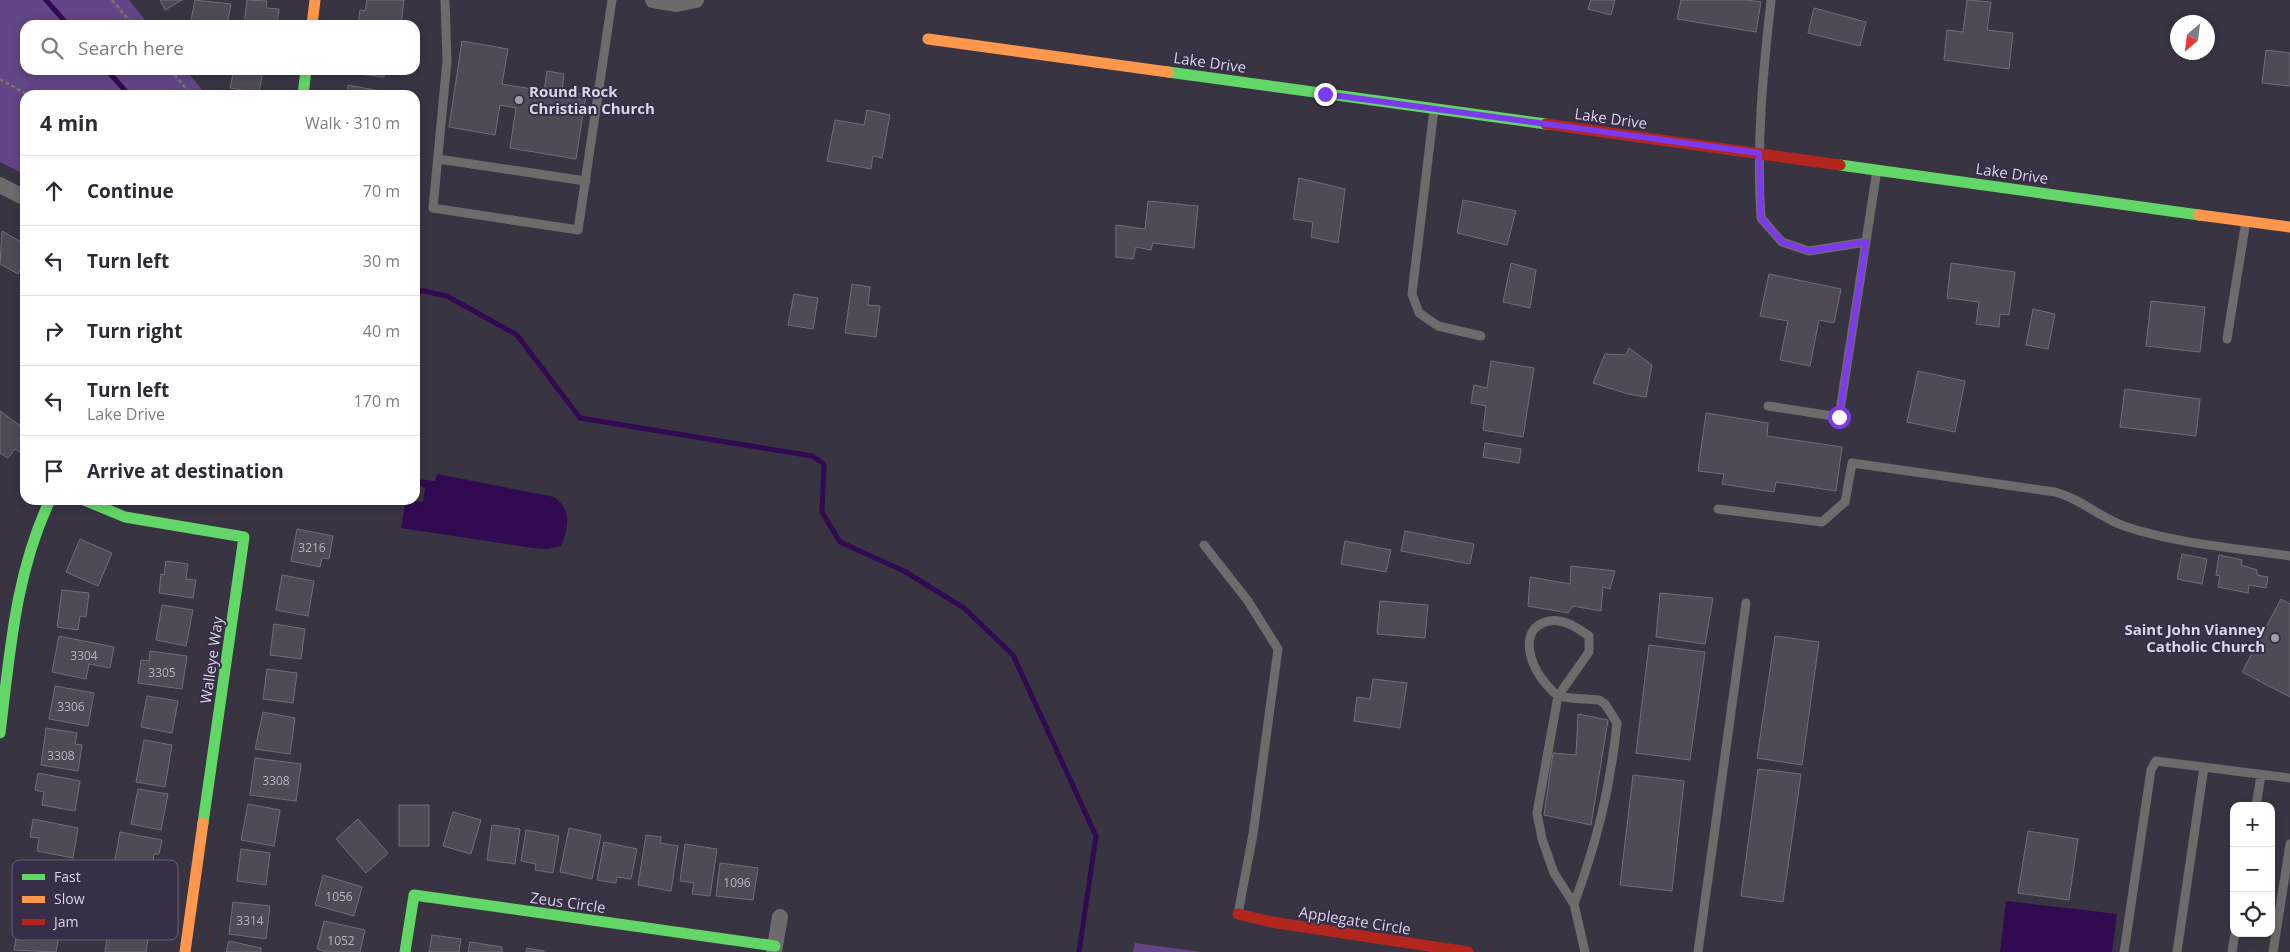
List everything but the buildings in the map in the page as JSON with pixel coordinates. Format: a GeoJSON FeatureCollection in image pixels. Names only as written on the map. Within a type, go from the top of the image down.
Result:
{"type":"FeatureCollection","features":[{"type":"Feature","properties":{"kind":"street"},"geometry":{"type":"LineString","coordinates":[[313,20],[315,0]]}},
{"type":"Feature","properties":{"kind":"street"},"geometry":{"type":"LineString","coordinates":[[654,0],[677,4],[696,0]]}},
{"type":"Feature","properties":{"kind":"street","name":"Lake Drive"},"geometry":{"type":"LineString","coordinates":[[928,39],[2290,227]]}},
{"type":"Feature","properties":{"kind":"street"},"geometry":{"type":"LineString","coordinates":[[304,90],[305,75]]}},
{"type":"Feature","properties":{"kind":"street"},"geometry":{"type":"LineString","coordinates":[[0,186],[20,196]]}},
{"type":"Feature","properties":{"kind":"street"},"geometry":{"type":"LineString","coordinates":[[0,733],[20,586],[29,548],[39,520],[47,505]]}},
{"type":"Feature","properties":{"kind":"street","name":"Walleye Way"},"geometry":{"type":"LineString","coordinates":[[96,505],[124,517],[244,537],[185,952]]}},
{"type":"Feature","properties":{"kind":"street","name":"Zeus Circle"},"geometry":{"type":"LineString","coordinates":[[405,952],[414,895],[774,949]]}},
{"type":"Feature","properties":{"kind":"street","name":"Applegate Circle"},"geometry":{"type":"LineString","coordinates":[[1238,914],[1271,922],[1468,952]]}},
{"type":"Feature","properties":{"kind":"street"},"geometry":{"type":"LineString","coordinates":[[774,949],[780,917]]}},
{"type":"Feature","properties":{"kind":"lane"},"geometry":{"type":"LineString","coordinates":[[445,0],[447,61],[433,208],[578,230],[612,0]]}},
{"type":"Feature","properties":{"kind":"lane"},"geometry":{"type":"LineString","coordinates":[[1771,0],[1764,66],[1759,153],[1761,218],[1782,242],[1809,251],[1866,242]]}},
{"type":"Feature","properties":{"kind":"lane"},"geometry":{"type":"LineString","coordinates":[[1434,109],[1412,294],[1419,313],[1438,326],[1481,336]]}},
{"type":"Feature","properties":{"kind":"lane"},"geometry":{"type":"LineString","coordinates":[[438,160],[586,182]]}},
{"type":"Feature","properties":{"kind":"lane"},"geometry":{"type":"LineString","coordinates":[[1768,406],[1839,417],[1877,170]]}},
{"type":"Feature","properties":{"kind":"lane"},"geometry":{"type":"LineString","coordinates":[[2227,339],[2246,221]]}},
{"type":"Feature","properties":{"kind":"lane"},"geometry":{"type":"LineString","coordinates":[[1718,509],[1822,522],[1844,502],[1852,463],[2055,492],[2079,500],[2110,521],[2152,534],[2290,556]]}},
{"type":"Feature","properties":{"kind":"lane"},"geometry":{"type":"LineString","coordinates":[[1204,545],[1248,601],[1278,649],[1253,834],[1238,914]]}},
{"type":"Feature","properties":{"kind":"lane"},"geometry":{"type":"LineString","coordinates":[[1698,952],[1746,603]]}},
{"type":"Feature","properties":{"kind":"lane"},"geometry":{"type":"LineString","coordinates":[[1574,904],[1601,825],[1612,773],[1617,723],[1605,704],[1600,700],[1558,696],[1538,675],[1528,650],[1530,636],[1537,627],[1550,621],[1571,624],[1589,636],[1589,652],[1558,696],[1537,813],[1542,839],[1554,873],[1574,904],[1585,952]]}},
{"type":"Feature","properties":{"kind":"lane"},"geometry":{"type":"LineString","coordinates":[[2124,952],[2151,770],[2156,761],[2290,778]]}},
{"type":"Feature","properties":{"kind":"lane"},"geometry":{"type":"LineString","coordinates":[[2177,952],[2204,767]]}},
{"type":"Feature","properties":{"kind":"lane"},"geometry":{"type":"LineString","coordinates":[[2257,802],[2261,775]]}},
{"type":"Feature","properties":{"kind":"lane"},"geometry":{"type":"LineString","coordinates":[[2273,952],[2290,844]]}},
{"type":"Feature","properties":{"kind":"lane"},"geometry":{"type":"LineString","coordinates":[[2232,952],[2234,937]]}},
{"type":"Feature","properties":{"kind":"path"},"geometry":{"type":"LineString","coordinates":[[112,0],[129,20]]}},
{"type":"Feature","properties":{"kind":"path"},"geometry":{"type":"LineString","coordinates":[[174,75],[188,90]]}},
{"type":"Feature","properties":{"kind":"path"},"geometry":{"type":"LineString","coordinates":[[1,81],[20,91]]}},
{"type":"Feature","properties":{"kind":"shaded area"},"geometry":{"type":"Polygon","coordinates":[[[0,0],[129,0],[145,20],[20,20],[20,75],[190,75],[202,90],[20,90],[20,172],[0,162],[0,0]]]}},
{"type":"Feature","properties":{"kind":"shaded area"},"geometry":{"type":"Polygon","coordinates":[[[437,474],[554,497],[564,507],[567,519],[566,532],[561,546],[548,549],[533,548],[401,528],[405,505],[420,505],[420,502],[423,502],[425,488],[420,486],[420,479],[435,481],[437,474]]]}},
{"type":"Feature","properties":{"kind":"shaded area"},"geometry":{"type":"Polygon","coordinates":[[[2006,901],[2117,914],[2112,952],[2000,952],[2006,901]]]}},
{"type":"Feature","properties":{"kind":"shaded area"},"geometry":{"type":"Polygon","coordinates":[[[1135,943],[1202,952],[1133,952],[1135,943]]]}},
{"type":"Feature","properties":{"kind":"waterway"},"geometry":{"type":"LineString","coordinates":[[46,0],[64,20]]}},
{"type":"Feature","properties":{"kind":"waterway"},"geometry":{"type":"LineString","coordinates":[[111,75],[125,90]]}},
{"type":"Feature","properties":{"kind":"waterway"},"geometry":{"type":"LineString","coordinates":[[420,290],[447,296],[517,335],[580,418],[812,456],[824,464],[822,512],[840,542],[904,571],[964,608],[1013,655],[1096,836],[1079,952]]}},
{"type":"Feature","properties":{"kind":"traffic: fast"},"geometry":{"type":"LineString","coordinates":[[1168,72],[1546,124]]}},
{"type":"Feature","properties":{"kind":"traffic: fast"},"geometry":{"type":"LineString","coordinates":[[304,90],[305,75]]}},
{"type":"Feature","properties":{"kind":"traffic: fast"},"geometry":{"type":"LineString","coordinates":[[1840,165],[2199,215]]}},
{"type":"Feature","properties":{"kind":"traffic: fast"},"geometry":{"type":"LineString","coordinates":[[0,733],[11,644],[21,585],[38,528],[48,505]]}},
{"type":"Feature","properties":{"kind":"traffic: fast"},"geometry":{"type":"LineString","coordinates":[[96,505],[125,517],[244,537],[203,823]]}},
{"type":"Feature","properties":{"kind":"traffic: fast"},"geometry":{"type":"LineString","coordinates":[[405,952],[414,895],[775,946]]}},
{"type":"Feature","properties":{"kind":"traffic: slow"},"geometry":{"type":"LineString","coordinates":[[313,20],[315,0]]}},
{"type":"Feature","properties":{"kind":"traffic: slow"},"geometry":{"type":"LineString","coordinates":[[928,39],[1168,72]]}},
{"type":"Feature","properties":{"kind":"traffic: slow"},"geometry":{"type":"LineString","coordinates":[[2199,215],[2290,227]]}},
{"type":"Feature","properties":{"kind":"traffic: slow"},"geometry":{"type":"LineString","coordinates":[[185,952],[203,823]]}},
{"type":"Feature","properties":{"kind":"traffic: jam"},"geometry":{"type":"LineString","coordinates":[[1546,124],[1840,165]]}},
{"type":"Feature","properties":{"kind":"traffic: jam"},"geometry":{"type":"LineString","coordinates":[[1238,914],[1271,922],[1468,952]]}},
{"type":"Feature","properties":{"kind":"place","name":"Round Rock Christian Church"},"geometry":{"type":"Point","coordinates":[519,100]}},
{"type":"Feature","properties":{"kind":"place","name":"Saint John Vianney Catholic Church"},"geometry":{"type":"Point","coordinates":[2275,638]}},
{"type":"Feature","properties":{"kind":"route"},"geometry":{"type":"LineString","coordinates":[[1325,94],[1759,153],[1758,185],[1761,218],[1782,242],[1809,251],[1866,242],[1839,417]]}}]}
